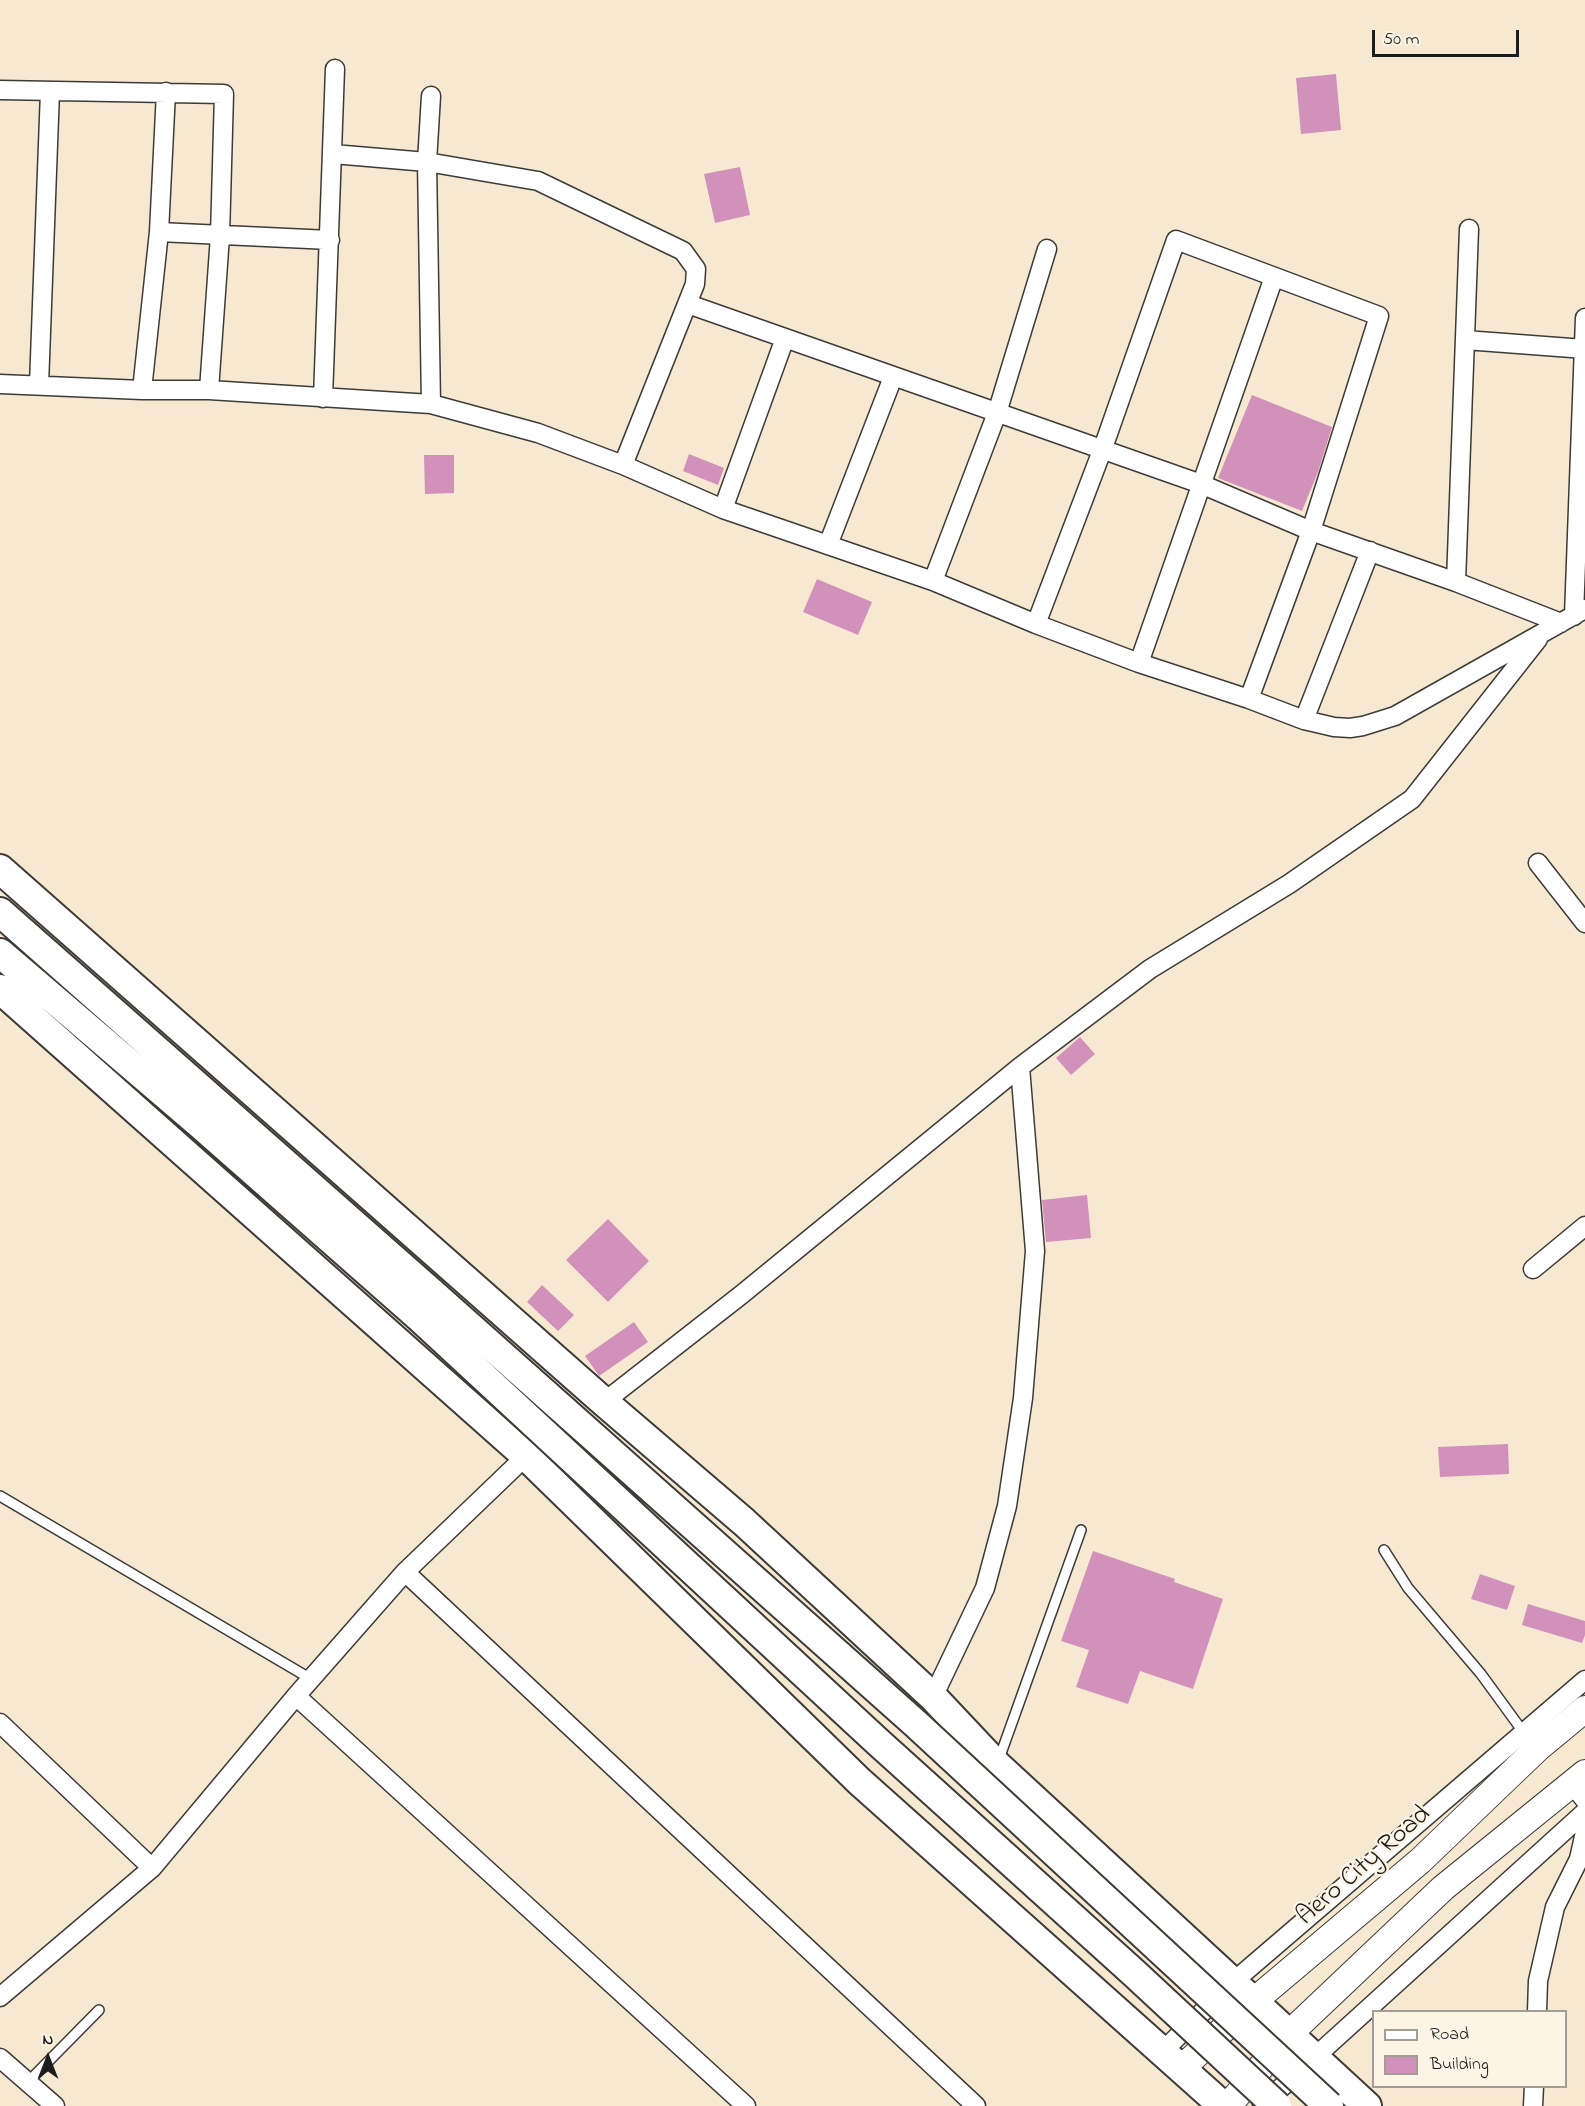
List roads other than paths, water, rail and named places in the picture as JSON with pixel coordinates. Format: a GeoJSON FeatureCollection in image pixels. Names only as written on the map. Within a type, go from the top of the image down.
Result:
{"type":"FeatureCollection","features":[{"type":"Feature","properties":{"kind":"main road"},"geometry":{"type":"LineString","coordinates":[[0,869],[603,1402],[744,1522],[933,1697],[997,1764],[1367,2106]]}},
{"type":"Feature","properties":{"kind":"main road"},"geometry":{"type":"LineString","coordinates":[[0,912],[426,1305],[860,1726],[1134,1973],[1277,2106]]}},
{"type":"Feature","properties":{"kind":"main road"},"geometry":{"type":"LineString","coordinates":[[0,953],[210,1133],[426,1305],[908,1716],[1329,2106]]}},
{"type":"Feature","properties":{"kind":"main road"},"geometry":{"type":"LineString","coordinates":[[0,989],[526,1456],[859,1781],[1223,2106]]}},
{"type":"Feature","properties":{"kind":"street"},"geometry":{"type":"LineString","coordinates":[[323,398],[335,69]]}},
{"type":"Feature","properties":{"kind":"street"},"geometry":{"type":"LineString","coordinates":[[0,90],[224,94],[220,236],[209,390]]}},
{"type":"Feature","properties":{"kind":"street"},"geometry":{"type":"LineString","coordinates":[[39,385],[50,92]]}},
{"type":"Feature","properties":{"kind":"street"},"geometry":{"type":"LineString","coordinates":[[142,390],[159,232],[166,92]]}},
{"type":"Feature","properties":{"kind":"street"},"geometry":{"type":"LineString","coordinates":[[431,96],[427,162],[431,404]]}},
{"type":"Feature","properties":{"kind":"street"},"geometry":{"type":"LineString","coordinates":[[333,154],[427,162],[538,181],[683,251],[696,269],[695,284],[623,465]]}},
{"type":"Feature","properties":{"kind":"street"},"geometry":{"type":"LineString","coordinates":[[1456,582],[1469,229]]}},
{"type":"Feature","properties":{"kind":"street"},"geometry":{"type":"LineString","coordinates":[[159,232],[330,240]]}},
{"type":"Feature","properties":{"kind":"street"},"geometry":{"type":"LineString","coordinates":[[1036,624],[1103,448],[1176,240],[1379,316],[1311,531],[1249,699]]}},
{"type":"Feature","properties":{"kind":"street"},"geometry":{"type":"LineString","coordinates":[[933,581],[997,412],[1047,249]]}},
{"type":"Feature","properties":{"kind":"street"},"geometry":{"type":"LineString","coordinates":[[1139,663],[1274,277]]}},
{"type":"Feature","properties":{"kind":"street"},"geometry":{"type":"LineString","coordinates":[[688,304],[1202,484],[1311,531],[1456,582],[1573,616]]}},
{"type":"Feature","properties":{"kind":"street"},"geometry":{"type":"LineString","coordinates":[[1573,616],[1585,318]]}},
{"type":"Feature","properties":{"kind":"street"},"geometry":{"type":"LineString","coordinates":[[723,509],[785,338]]}},
{"type":"Feature","properties":{"kind":"street"},"geometry":{"type":"LineString","coordinates":[[1466,340],[1584,349]]}},
{"type":"Feature","properties":{"kind":"street"},"geometry":{"type":"LineString","coordinates":[[828,546],[893,377]]}},
{"type":"Feature","properties":{"kind":"street"},"geometry":{"type":"LineString","coordinates":[[0,384],[142,390],[209,390],[431,404],[538,433],[623,465],[723,509],[933,581],[1036,624],[1139,663],[1249,699],[1304,720],[1334,727],[1350,728],[1380,722],[1395,716],[1573,616]]}},
{"type":"Feature","properties":{"kind":"street"},"geometry":{"type":"LineString","coordinates":[[1304,720],[1370,551]]}},
{"type":"Feature","properties":{"kind":"street"},"geometry":{"type":"LineString","coordinates":[[603,1402],[741,1295],[1020,1067],[1150,969],[1289,884],[1412,799],[1543,633]]}},
{"type":"Feature","properties":{"kind":"street"},"geometry":{"type":"LineString","coordinates":[[1538,863],[1585,923]]}},
{"type":"Feature","properties":{"kind":"street"},"geometry":{"type":"LineString","coordinates":[[933,1697],[985,1588],[1007,1506],[1023,1398],[1035,1251],[1020,1067]]}},
{"type":"Feature","properties":{"kind":"street"},"geometry":{"type":"LineString","coordinates":[[1533,1269],[1585,1226]]}},
{"type":"Feature","properties":{"kind":"street"},"geometry":{"type":"LineString","coordinates":[[0,1997],[152,1868],[296,1696],[405,1572],[526,1456]]}},
{"type":"Feature","properties":{"kind":"street"},"geometry":{"type":"LineString","coordinates":[[405,1572],[976,2106]]}},
{"type":"Feature","properties":{"kind":"street"},"geometry":{"type":"LineString","coordinates":[[1173,2060],[1233,1982],[1531,1740],[1585,1680]]}},
{"type":"Feature","properties":{"kind":"street"},"geometry":{"type":"LineString","coordinates":[[296,1696],[746,2106]]}},
{"type":"Feature","properties":{"kind":"street","name":"Aero City Road"},"geometry":{"type":"LineString","coordinates":[[1173,2060],[1254,2001],[1420,1861],[1531,1740],[1585,1709]]}},
{"type":"Feature","properties":{"kind":"street"},"geometry":{"type":"LineString","coordinates":[[0,1723],[152,1868]]}},
{"type":"Feature","properties":{"kind":"street"},"geometry":{"type":"LineString","coordinates":[[1228,2106],[1290,2033],[1443,1888],[1581,1786]]}},
{"type":"Feature","properties":{"kind":"street"},"geometry":{"type":"LineString","coordinates":[[1261,2106],[1585,1812]]}},
{"type":"Feature","properties":{"kind":"street"},"geometry":{"type":"LineString","coordinates":[[1537,2010],[1538,1981],[1555,1907],[1579,1859],[1585,1832]]}},
{"type":"Feature","properties":{"kind":"street"},"geometry":{"type":"LineString","coordinates":[[0,2058],[54,2106]]}},
{"type":"Feature","properties":{"kind":"street"},"geometry":{"type":"LineString","coordinates":[[1533,2106],[1534,2088]]}},
{"type":"Feature","properties":{"kind":"lane"},"geometry":{"type":"LineString","coordinates":[[0,1496],[311,1679]]}},
{"type":"Feature","properties":{"kind":"lane"},"geometry":{"type":"LineString","coordinates":[[997,1764],[1081,1530]]}},
{"type":"Feature","properties":{"kind":"lane"},"geometry":{"type":"LineString","coordinates":[[1384,1550],[1407,1588],[1481,1674],[1531,1740]]}},
{"type":"Feature","properties":{"kind":"lane"},"geometry":{"type":"LineString","coordinates":[[28,2082],[99,2010]]}}]}
